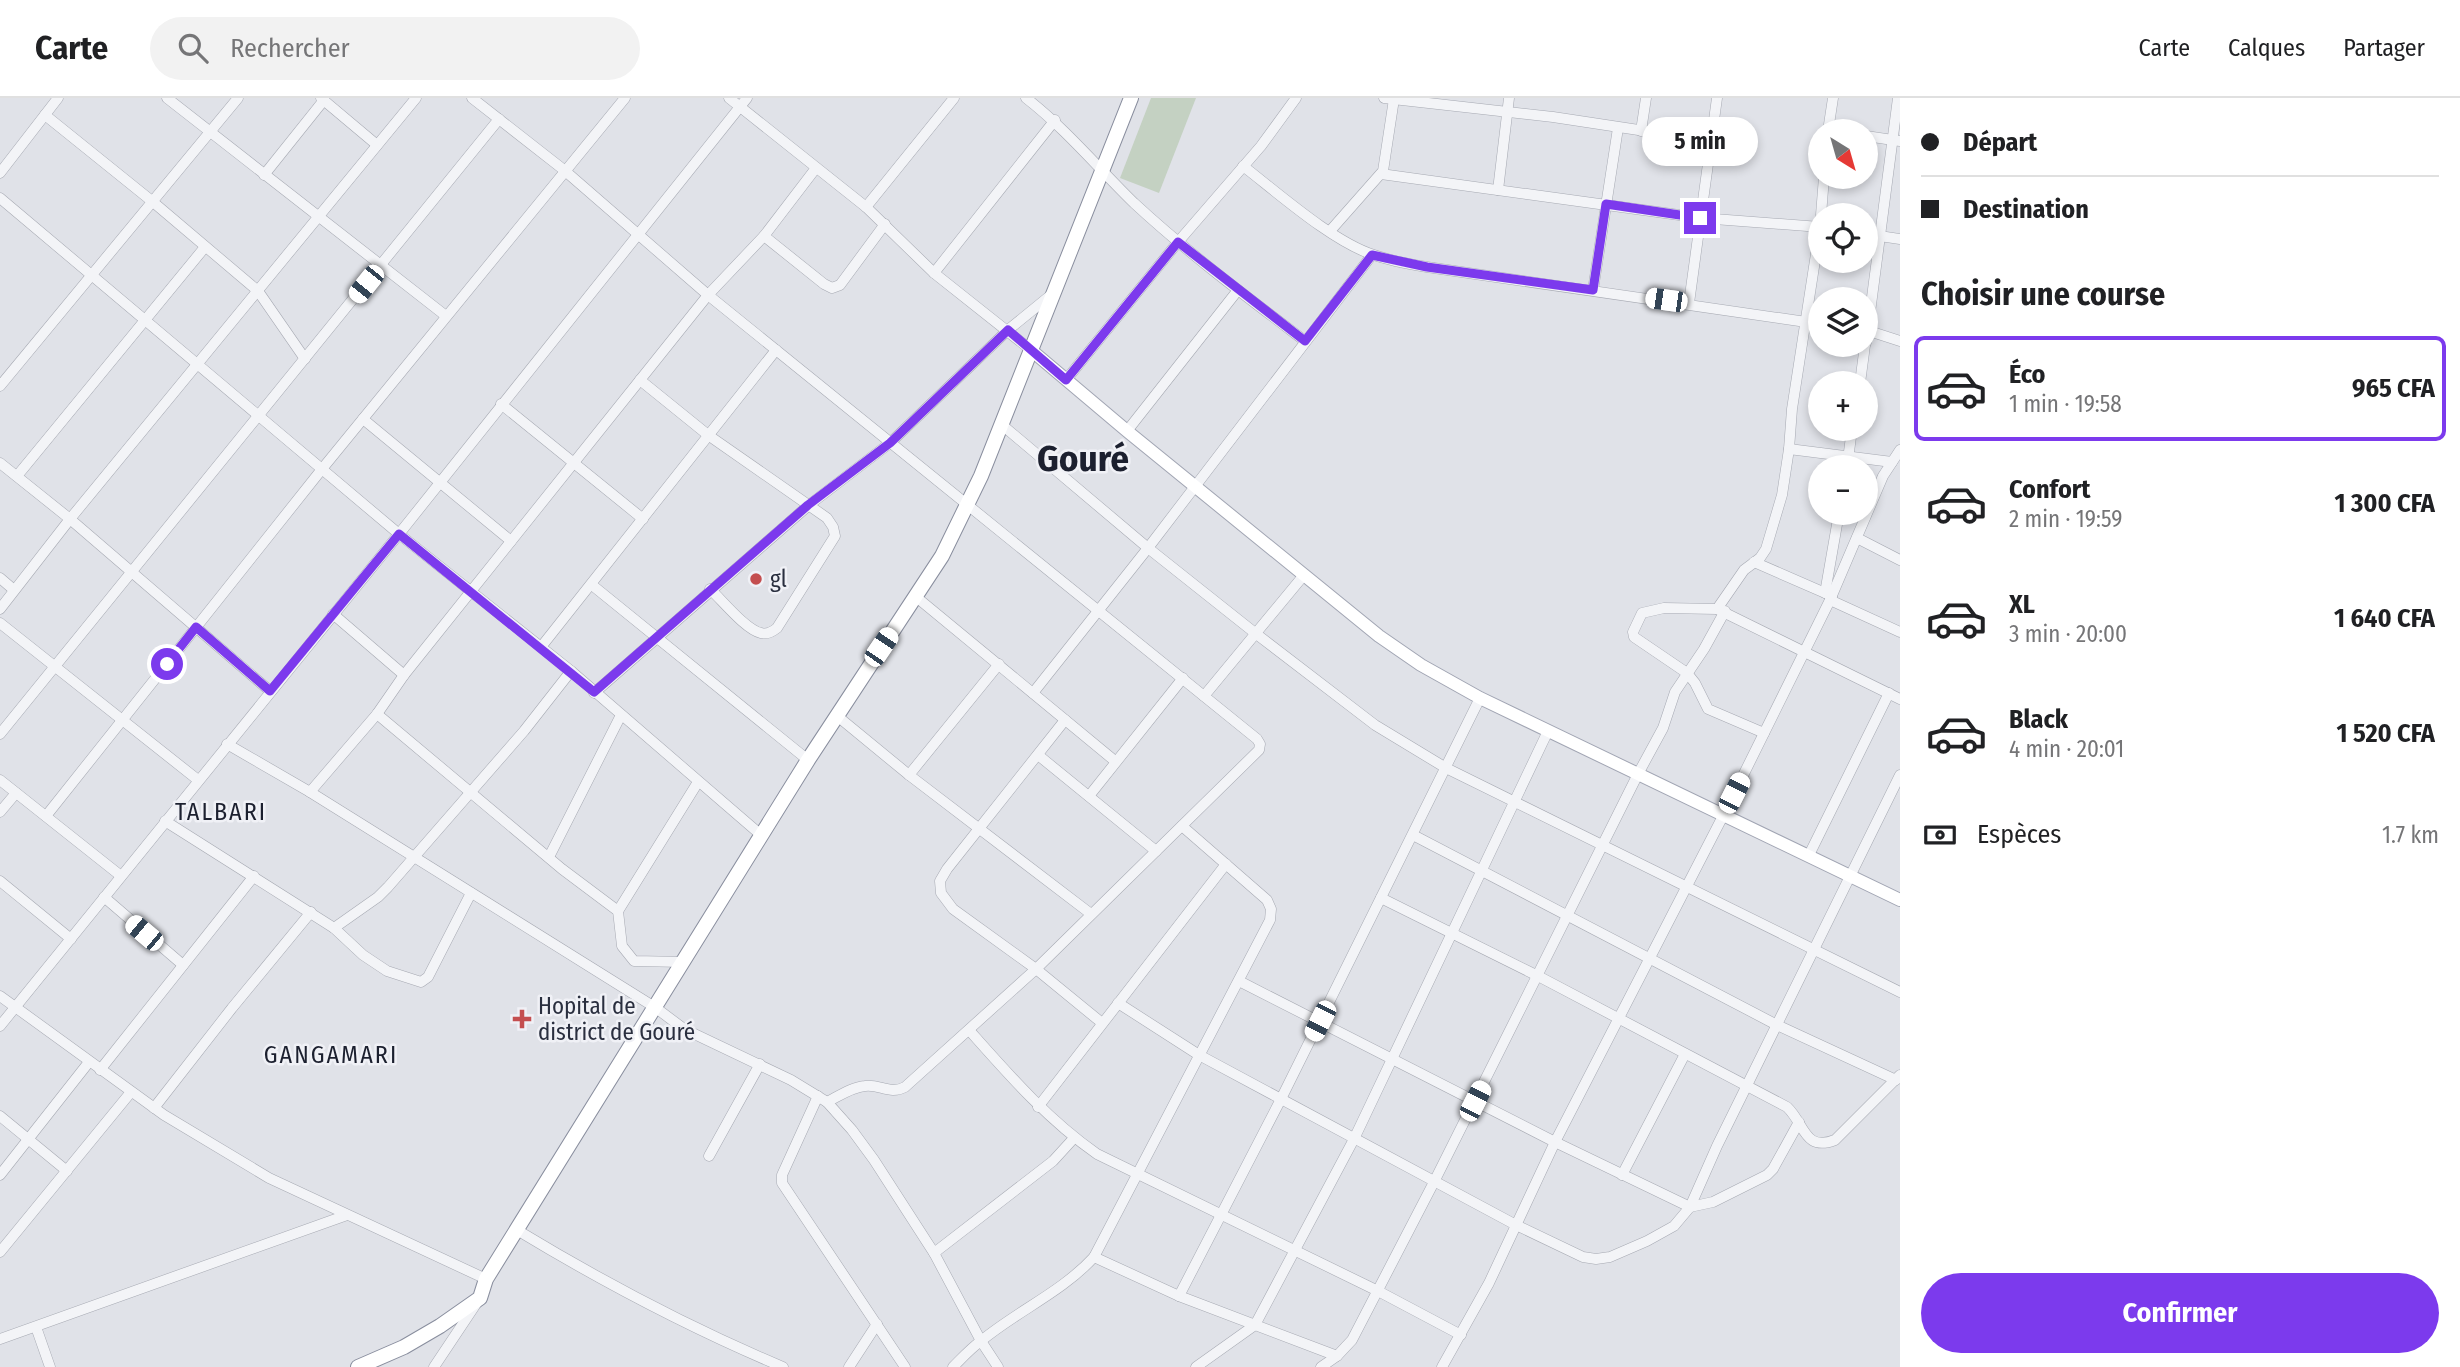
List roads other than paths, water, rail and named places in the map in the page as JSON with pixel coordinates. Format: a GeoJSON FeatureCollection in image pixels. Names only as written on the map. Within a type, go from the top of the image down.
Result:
{"type":"FeatureCollection","features":[{"type":"Feature","properties":{"kind":"highway"},"geometry":{"type":"LineString","coordinates":[[358,1367],[404,1347],[480,1298],[486,1279],[761,835],[836,715],[942,556],[968,504],[1131,98]]}},
{"type":"Feature","properties":{"kind":"main road"},"geometry":{"type":"LineString","coordinates":[[1031,350],[1379,636],[1420,665],[1480,698],[1900,900]]}},
{"type":"Feature","properties":{"kind":"street"},"geometry":{"type":"LineString","coordinates":[[0,173],[58,98]]}},
{"type":"Feature","properties":{"kind":"street"},"geometry":{"type":"LineString","coordinates":[[167,98],[446,316]]}},
{"type":"Feature","properties":{"kind":"street"},"geometry":{"type":"LineString","coordinates":[[0,386],[238,98]]}},
{"type":"Feature","properties":{"kind":"street"},"geometry":{"type":"LineString","coordinates":[[0,609],[70,519],[416,98]]}},
{"type":"Feature","properties":{"kind":"street"},"geometry":{"type":"LineString","coordinates":[[472,98],[564,170],[708,295],[1183,678],[1260,744],[1259,750],[1035,969],[898,1091],[862,1086],[823,1099],[782,1175],[782,1182],[905,1367]]}},
{"type":"Feature","properties":{"kind":"street"},"geometry":{"type":"LineString","coordinates":[[46,816],[322,469],[625,98]]}},
{"type":"Feature","properties":{"kind":"street"},"geometry":{"type":"LineString","coordinates":[[729,98],[743,102],[816,168],[866,206],[934,273],[1031,350]]}},
{"type":"Feature","properties":{"kind":"street"},"geometry":{"type":"LineString","coordinates":[[866,206],[954,98]]}},
{"type":"Feature","properties":{"kind":"street"},"geometry":{"type":"LineString","coordinates":[[1026,98],[1055,120],[1102,172],[1178,242],[1305,341]]}},
{"type":"Feature","properties":{"kind":"street"},"geometry":{"type":"LineString","coordinates":[[1066,380],[1277,126],[1296,98]]}},
{"type":"Feature","properties":{"kind":"street"},"geometry":{"type":"LineString","coordinates":[[1497,190],[1509,98]]}},
{"type":"Feature","properties":{"kind":"street"},"geometry":{"type":"LineString","coordinates":[[1641,131],[1646,98]]}},
{"type":"Feature","properties":{"kind":"street"},"geometry":{"type":"LineString","coordinates":[[1689,303],[1717,98]]}},
{"type":"Feature","properties":{"kind":"street"},"geometry":{"type":"LineString","coordinates":[[1830,119],[1833,98]]}},
{"type":"Feature","properties":{"kind":"street"},"geometry":{"type":"LineString","coordinates":[[1873,287],[1896,141],[1898,98]]}},
{"type":"Feature","properties":{"kind":"street"},"geometry":{"type":"LineString","coordinates":[[264,175],[322,99],[377,145]]}},
{"type":"Feature","properties":{"kind":"street"},"geometry":{"type":"LineString","coordinates":[[1330,231],[1381,174],[1389,99],[1553,117],[1711,141]]}},
{"type":"Feature","properties":{"kind":"street"},"geometry":{"type":"LineString","coordinates":[[0,1026],[399,534],[743,102]]}},
{"type":"Feature","properties":{"kind":"street"},"geometry":{"type":"LineString","coordinates":[[45,115],[258,291],[305,359]]}},
{"type":"Feature","properties":{"kind":"street"},"geometry":{"type":"LineString","coordinates":[[0,734],[499,119]]}},
{"type":"Feature","properties":{"kind":"street"},"geometry":{"type":"LineString","coordinates":[[934,273],[1055,120]]}},
{"type":"Feature","properties":{"kind":"street"},"geometry":{"type":"LineString","coordinates":[[1593,290],[1618,128]]}},
{"type":"Feature","properties":{"kind":"street"},"geometry":{"type":"LineString","coordinates":[[1878,138],[1896,141]]}},
{"type":"Feature","properties":{"kind":"street"},"geometry":{"type":"LineString","coordinates":[[1243,166],[1330,231],[1372,255],[1427,267],[1808,322]]}},
{"type":"Feature","properties":{"kind":"street"},"geometry":{"type":"LineString","coordinates":[[310,792],[377,714],[471,591],[708,295],[764,236],[816,168]]}},
{"type":"Feature","properties":{"kind":"street"},"geometry":{"type":"LineString","coordinates":[[1381,174],[1700,218],[1808,227]]}},
{"type":"Feature","properties":{"kind":"street"},"geometry":{"type":"LineString","coordinates":[[0,198],[399,534],[570,671],[761,835]]}},
{"type":"Feature","properties":{"kind":"street"},"geometry":{"type":"LineString","coordinates":[[764,236],[832,288],[840,285],[886,224]]}},
{"type":"Feature","properties":{"kind":"street"},"geometry":{"type":"LineString","coordinates":[[1878,236],[1900,239]]}},
{"type":"Feature","properties":{"kind":"street"},"geometry":{"type":"LineString","coordinates":[[17,477],[205,247]]}},
{"type":"Feature","properties":{"kind":"street"},"geometry":{"type":"LineString","coordinates":[[1033,693],[1148,548],[1372,255]]}},
{"type":"Feature","properties":{"kind":"street"},"geometry":{"type":"LineString","coordinates":[[1321,1367],[1337,1356],[1352,1340],[1663,728],[1675,692],[1704,649],[1721,610],[1744,570],[1760,558],[1766,549],[1782,495],[1813,273]]}},
{"type":"Feature","properties":{"kind":"street"},"geometry":{"type":"LineString","coordinates":[[1126,430],[1237,290]]}},
{"type":"Feature","properties":{"kind":"street"},"geometry":{"type":"LineString","coordinates":[[594,692],[808,505],[890,443],[1008,330],[1054,292]]}},
{"type":"Feature","properties":{"kind":"street"},"geometry":{"type":"LineString","coordinates":[[1878,334],[1900,341]]}},
{"type":"Feature","properties":{"kind":"street"},"geometry":{"type":"LineString","coordinates":[[541,647],[776,350]]}},
{"type":"Feature","properties":{"kind":"street"},"geometry":{"type":"LineString","coordinates":[[640,380],[708,435],[827,518],[833,527],[835,536],[777,628],[770,633],[762,634],[752,628],[710,589]]}},
{"type":"Feature","properties":{"kind":"street"},"geometry":{"type":"LineString","coordinates":[[501,404],[643,519]]}},
{"type":"Feature","properties":{"kind":"street"},"geometry":{"type":"LineString","coordinates":[[363,419],[511,541]]}},
{"type":"Feature","properties":{"kind":"street"},"geometry":{"type":"LineString","coordinates":[[1001,424],[1052,474],[1375,725],[1446,768],[1900,992]]}},
{"type":"Feature","properties":{"kind":"street"},"geometry":{"type":"LineString","coordinates":[[1789,449],[1840,455]]}},
{"type":"Feature","properties":{"kind":"street"},"geometry":{"type":"LineString","coordinates":[[1878,456],[1897,456]]}},
{"type":"Feature","properties":{"kind":"street"},"geometry":{"type":"LineString","coordinates":[[1441,1367],[1489,1283],[1617,1018],[1724,814],[1805,651],[1883,476],[1897,456]]}},
{"type":"Feature","properties":{"kind":"street"},"geometry":{"type":"LineString","coordinates":[[0,463],[70,519],[270,691]]}},
{"type":"Feature","properties":{"kind":"street"},"geometry":{"type":"LineString","coordinates":[[1829,596],[1838,525]]}},
{"type":"Feature","properties":{"kind":"street"},"geometry":{"type":"LineString","coordinates":[[1857,538],[1900,560]]}},
{"type":"Feature","properties":{"kind":"street"},"geometry":{"type":"LineString","coordinates":[[1754,562],[1900,632]]}},
{"type":"Feature","properties":{"kind":"street"},"geometry":{"type":"LineString","coordinates":[[1204,696],[1304,575]]}},
{"type":"Feature","properties":{"kind":"street"},"geometry":{"type":"LineString","coordinates":[[0,578],[14,590]]}},
{"type":"Feature","properties":{"kind":"street"},"geometry":{"type":"LineString","coordinates":[[592,585],[808,760]]}},
{"type":"Feature","properties":{"kind":"street"},"geometry":{"type":"LineString","coordinates":[[915,596],[1115,761]]}},
{"type":"Feature","properties":{"kind":"street"},"geometry":{"type":"LineString","coordinates":[[1764,733],[1708,709],[1687,673],[1634,637],[1633,632],[1642,613],[1648,610],[1721,610],[1900,699]]}},
{"type":"Feature","properties":{"kind":"street"},"geometry":{"type":"LineString","coordinates":[[333,614],[404,676]]}},
{"type":"Feature","properties":{"kind":"street"},"geometry":{"type":"LineString","coordinates":[[0,623],[198,780]]}},
{"type":"Feature","properties":{"kind":"street"},"geometry":{"type":"LineString","coordinates":[[909,775],[999,664]]}},
{"type":"Feature","properties":{"kind":"street"},"geometry":{"type":"LineString","coordinates":[[334,928],[378,897],[515,742],[570,671]]}},
{"type":"Feature","properties":{"kind":"street"},"geometry":{"type":"LineString","coordinates":[[1089,796],[1183,678]]}},
{"type":"Feature","properties":{"kind":"street"},"geometry":{"type":"LineString","coordinates":[[1809,855],[1889,693]]}},
{"type":"Feature","properties":{"kind":"street"},"geometry":{"type":"LineString","coordinates":[[1179,1296],[1281,1099],[1480,698]]}},
{"type":"Feature","properties":{"kind":"street"},"geometry":{"type":"LineString","coordinates":[[377,714],[618,911]]}},
{"type":"Feature","properties":{"kind":"street"},"geometry":{"type":"LineString","coordinates":[[549,857],[621,715]]}},
{"type":"Feature","properties":{"kind":"street"},"geometry":{"type":"LineString","coordinates":[[836,715],[909,775],[1091,915]]}},
{"type":"Feature","properties":{"kind":"street"},"geometry":{"type":"LineString","coordinates":[[1065,720],[947,869],[940,881],[941,893],[953,909],[1035,969],[1102,1023]]}},
{"type":"Feature","properties":{"kind":"street"},"geometry":{"type":"LineString","coordinates":[[1196,1367],[1255,1325],[1354,1139],[1548,731]]}},
{"type":"Feature","properties":{"kind":"street"},"geometry":{"type":"LineString","coordinates":[[227,744],[413,856],[656,1008],[684,1029],[760,1064],[823,1099],[852,1130],[874,1160],[933,1253],[998,1367]]}},
{"type":"Feature","properties":{"kind":"street"},"geometry":{"type":"LineString","coordinates":[[1038,755],[1156,851]]}},
{"type":"Feature","properties":{"kind":"street"},"geometry":{"type":"LineString","coordinates":[[1118,1003],[1199,1055],[1516,1225],[1583,1257],[1610,1258],[1674,1226],[1690,1207],[1900,775]]}},
{"type":"Feature","properties":{"kind":"street"},"geometry":{"type":"LineString","coordinates":[[0,780],[121,876]]}},
{"type":"Feature","properties":{"kind":"street"},"geometry":{"type":"LineString","coordinates":[[684,962],[634,961],[622,946],[618,911],[698,782]]}},
{"type":"Feature","properties":{"kind":"street"},"geometry":{"type":"LineString","coordinates":[[0,812],[16,793]]}},
{"type":"Feature","properties":{"kind":"street"},"geometry":{"type":"LineString","coordinates":[[165,821],[311,912],[387,971],[421,982],[428,977],[471,893]]}},
{"type":"Feature","properties":{"kind":"street"},"geometry":{"type":"LineString","coordinates":[[953,1367],[981,1340],[1084,1268],[1094,1257],[1270,920],[1268,900],[1182,826]]}},
{"type":"Feature","properties":{"kind":"street"},"geometry":{"type":"LineString","coordinates":[[1381,898],[1538,976],[1787,1107],[1806,1136],[1814,1142],[1825,1144],[1835,1140],[1898,1077],[1777,1024],[1413,835]]}},
{"type":"Feature","properties":{"kind":"street"},"geometry":{"type":"LineString","coordinates":[[1038,1107],[1226,863]]}},
{"type":"Feature","properties":{"kind":"street"},"geometry":{"type":"LineString","coordinates":[[100,1070],[254,876]]}},
{"type":"Feature","properties":{"kind":"street"},"geometry":{"type":"LineString","coordinates":[[0,881],[71,939]]}},
{"type":"Feature","properties":{"kind":"street"},"geometry":{"type":"LineString","coordinates":[[104,897],[183,965]]}},
{"type":"Feature","properties":{"kind":"street"},"geometry":{"type":"LineString","coordinates":[[154,1108],[311,912]]}},
{"type":"Feature","properties":{"kind":"street"},"geometry":{"type":"LineString","coordinates":[[1238,981],[1555,1142],[1690,1207],[1713,1202],[1767,1175],[1799,1122]]}},
{"type":"Feature","properties":{"kind":"street"},"geometry":{"type":"LineString","coordinates":[[0,996],[154,1108],[269,1178],[486,1279]]}},
{"type":"Feature","properties":{"kind":"street"},"geometry":{"type":"LineString","coordinates":[[969,1030],[1038,1107],[1097,1154],[1378,1291],[1461,1335]]}},
{"type":"Feature","properties":{"kind":"street"},"geometry":{"type":"LineString","coordinates":[[1622,1175],[1685,1054]]}},
{"type":"Feature","properties":{"kind":"street"},"geometry":{"type":"LineString","coordinates":[[0,1175],[89,1062]]}},
{"type":"Feature","properties":{"kind":"street"},"geometry":{"type":"LineString","coordinates":[[709,1156],[760,1064]]}},
{"type":"Feature","properties":{"kind":"street"},"geometry":{"type":"LineString","coordinates":[[0,1252],[131,1092]]}},
{"type":"Feature","properties":{"kind":"street"},"geometry":{"type":"LineString","coordinates":[[0,1116],[67,1171]]}},
{"type":"Feature","properties":{"kind":"street"},"geometry":{"type":"LineString","coordinates":[[933,1253],[1052,1161],[1074,1138]]}},
{"type":"Feature","properties":{"kind":"street"},"geometry":{"type":"LineString","coordinates":[[0,1339],[347,1215]]}},
{"type":"Feature","properties":{"kind":"street"},"geometry":{"type":"LineString","coordinates":[[517,1230],[587,1273],[709,1336],[783,1367]]}},
{"type":"Feature","properties":{"kind":"street"},"geometry":{"type":"LineString","coordinates":[[1094,1257],[1179,1296],[1337,1356]]}},
{"type":"Feature","properties":{"kind":"street"},"geometry":{"type":"LineString","coordinates":[[434,1367],[480,1298]]}},
{"type":"Feature","properties":{"kind":"street"},"geometry":{"type":"LineString","coordinates":[[849,1367],[877,1324]]}},
{"type":"Feature","properties":{"kind":"street"},"geometry":{"type":"LineString","coordinates":[[36,1327],[50,1367]]}},
{"type":"Feature","properties":{"kind":"place","name":"gl"},"geometry":{"type":"Point","coordinates":[756,579]}},
{"type":"Feature","properties":{"kind":"place","name":"Hopital de district de Gouré"},"geometry":{"type":"Point","coordinates":[522,1019]}},
{"type":"Feature","properties":{"kind":"district","name":"Gouré"},"geometry":{"type":"Point","coordinates":[1083,458]}},
{"type":"Feature","properties":{"kind":"district","name":"TALBARI"},"geometry":{"type":"Point","coordinates":[221,812]}},
{"type":"Feature","properties":{"kind":"district","name":"GANGAMARI"},"geometry":{"type":"Point","coordinates":[331,1055]}}]}
